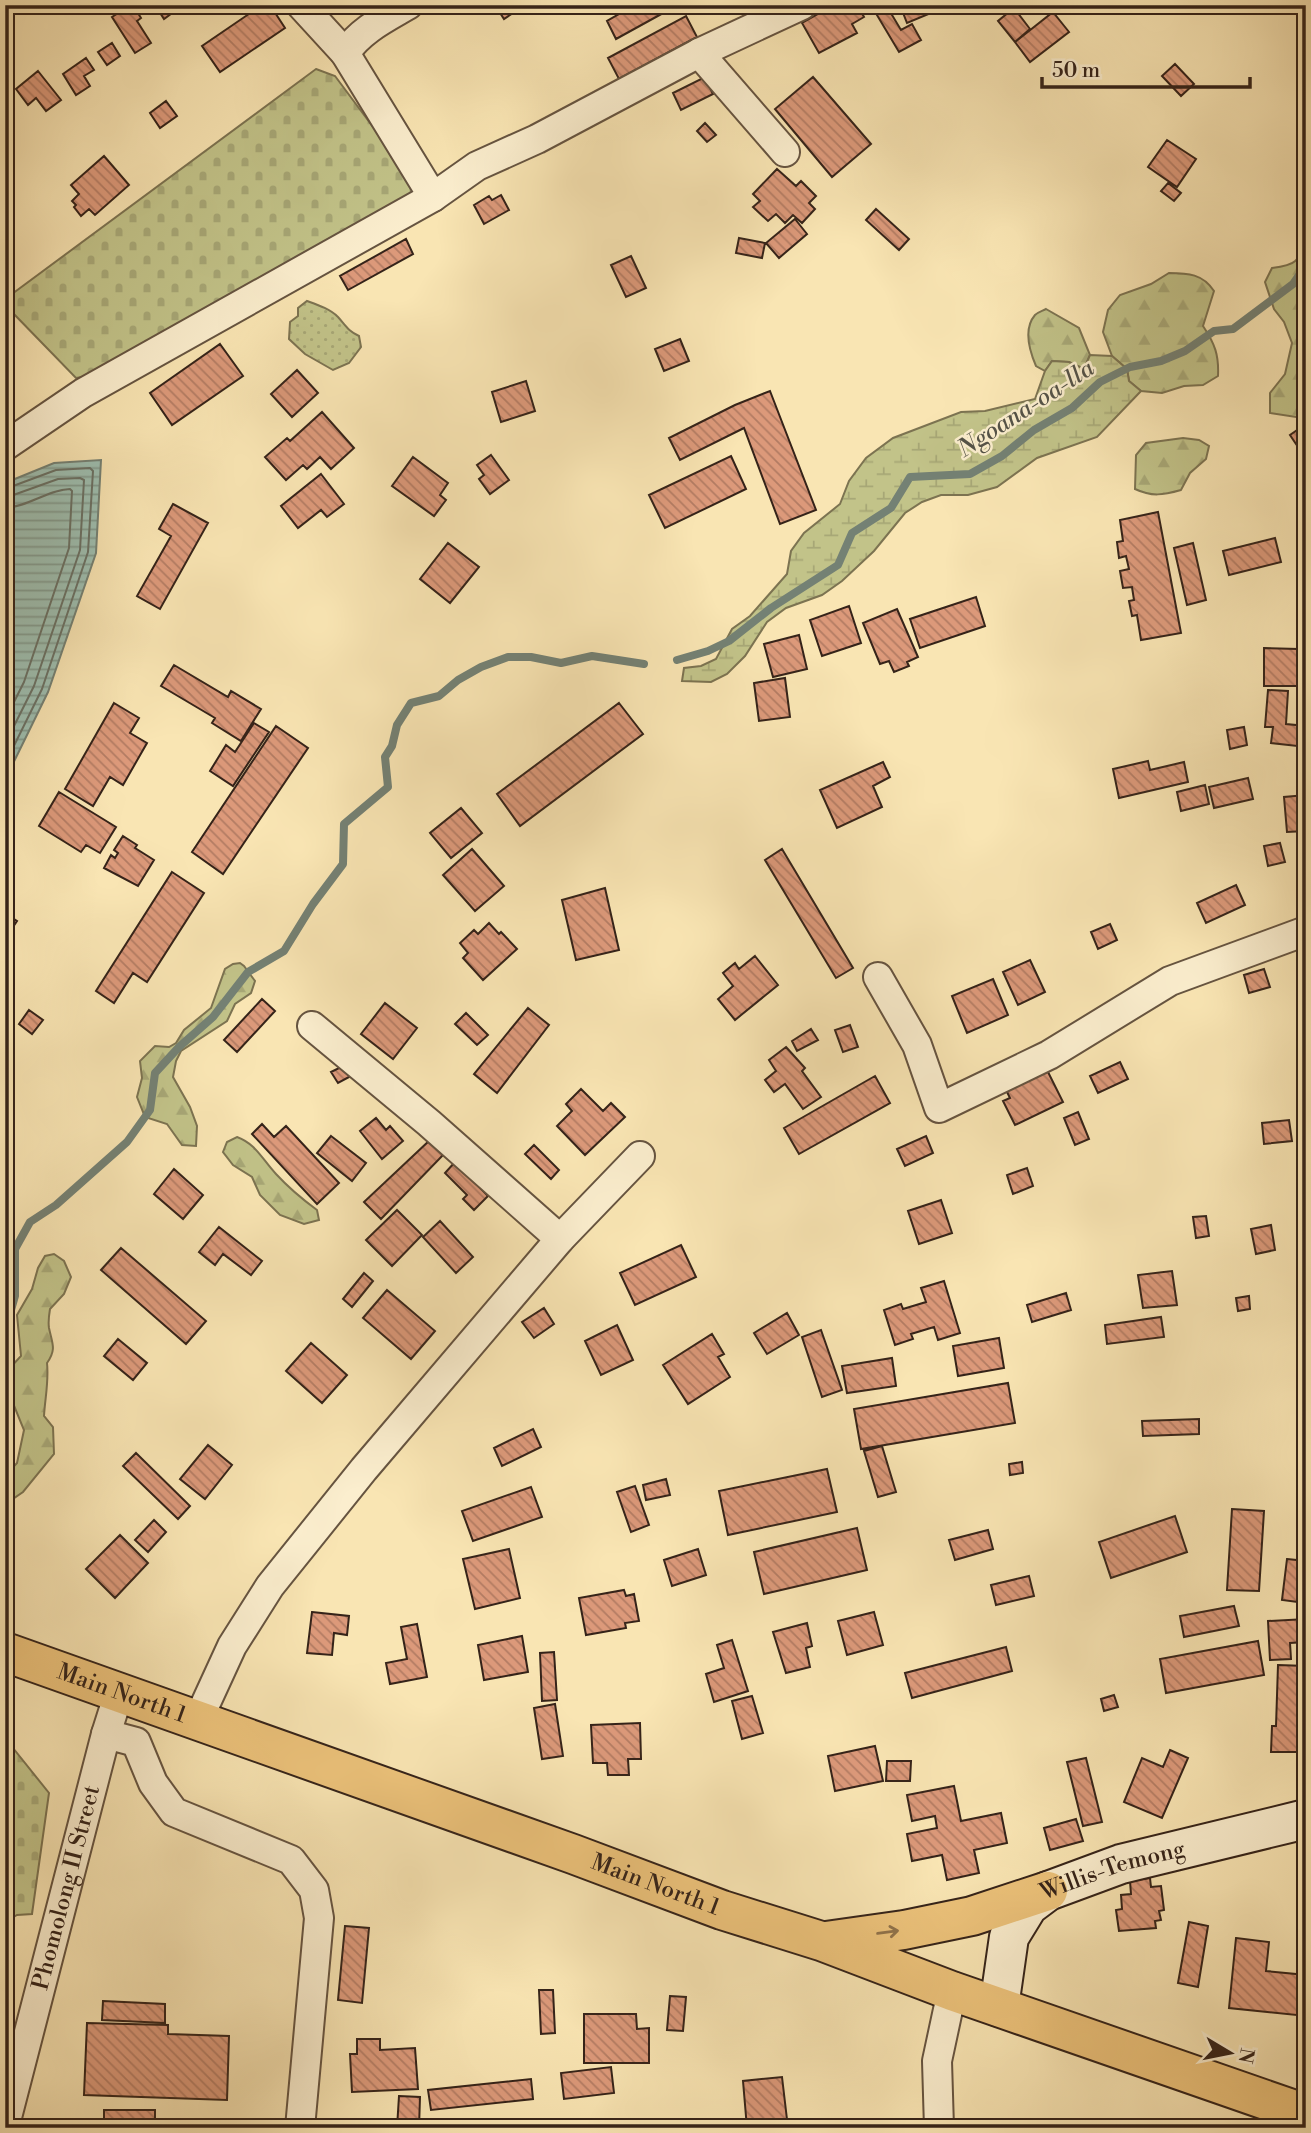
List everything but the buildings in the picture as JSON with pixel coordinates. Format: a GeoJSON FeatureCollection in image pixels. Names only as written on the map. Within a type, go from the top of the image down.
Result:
{"type":"FeatureCollection","features":[{"type":"Feature","properties":{"kind":"main road","name":"Main North 1"},"geometry":{"type":"LineString","coordinates":[[5,1652],[548,1845],[722,1910],[821,1941],[952,1992],[1306,2114]]}},
{"type":"Feature","properties":{"kind":"main road","name":"Willis-Temong"},"geometry":{"type":"LineString","coordinates":[[999,2007],[1009,1937],[1027,1906],[1048,1891],[1121,1864],[1306,1819]]}},
{"type":"Feature","properties":{"kind":"main road"},"geometry":{"type":"LineString","coordinates":[[821,1941],[904,1930],[972,1916],[1048,1891]]}},
{"type":"Feature","properties":{"kind":"street"},"geometry":{"type":"LineString","coordinates":[[301,5],[345,53],[433,197]]}},
{"type":"Feature","properties":{"kind":"street"},"geometry":{"type":"LineString","coordinates":[[345,53],[354,40],[371,26],[408,5]]}},
{"type":"Feature","properties":{"kind":"street"},"geometry":{"type":"LineString","coordinates":[[5,446],[83,393],[433,197],[477,166],[537,139],[699,53],[802,5]]}},
{"type":"Feature","properties":{"kind":"street"},"geometry":{"type":"LineString","coordinates":[[699,53],[785,152]]}},
{"type":"Feature","properties":{"kind":"street"},"geometry":{"type":"LineString","coordinates":[[878,977],[917,1045],[939,1108],[1049,1055],[1170,981],[1306,931]]}},
{"type":"Feature","properties":{"kind":"street"},"geometry":{"type":"LineString","coordinates":[[312,1026],[429,1123],[560,1240]]}},
{"type":"Feature","properties":{"kind":"street"},"geometry":{"type":"LineString","coordinates":[[198,1720],[232,1646],[270,1586],[364,1469],[560,1240],[640,1156]]}},
{"type":"Feature","properties":{"kind":"street","name":"Phomolong II Street"},"geometry":{"type":"LineString","coordinates":[[5,2125],[106,1734],[119,1693]]}},
{"type":"Feature","properties":{"kind":"street"},"geometry":{"type":"LineString","coordinates":[[106,1734],[136,1742],[153,1783],[174,1812],[291,1860],[314,1890],[318,1918],[300,2128]]}},
{"type":"Feature","properties":{"kind":"street"},"geometry":{"type":"LineString","coordinates":[[939,2128],[937,2061],[952,1992]]}},
{"type":"Feature","properties":{"kind":"street"},"geometry":{"type":"LineString","coordinates":[[1260,2098],[1291,2128]]}},
{"type":"Feature","properties":{"kind":"green space"},"geometry":{"type":"Polygon","coordinates":[[[316,69],[335,76],[417,186],[412,194],[95,375],[76,378],[11,311],[12,294],[316,69]]]}},
{"type":"Feature","properties":{"kind":"green space"},"geometry":{"type":"Polygon","coordinates":[[[1305,239],[1306,411],[1296,417],[1270,413],[1270,393],[1285,374],[1292,343],[1284,322],[1274,309],[1265,282],[1272,268],[1295,261],[1305,239]]]}},
{"type":"Feature","properties":{"kind":"green space"},"geometry":{"type":"Polygon","coordinates":[[[1169,273],[1194,276],[1205,281],[1214,291],[1203,326],[1215,350],[1218,376],[1203,385],[1184,386],[1162,393],[1141,391],[1129,381],[1127,369],[1112,356],[1103,332],[1108,310],[1120,295],[1151,284],[1169,273]]]}},
{"type":"Feature","properties":{"kind":"green space"},"geometry":{"type":"Polygon","coordinates":[[[307,301],[331,312],[359,336],[361,347],[349,363],[333,370],[305,354],[289,339],[290,322],[298,316],[298,308],[307,301]]]}},
{"type":"Feature","properties":{"kind":"green space"},"geometry":{"type":"Polygon","coordinates":[[[1046,309],[1079,328],[1090,355],[1084,369],[1069,362],[1052,361],[1045,371],[1036,366],[1030,347],[1029,327],[1035,315],[1046,309]]]}},
{"type":"Feature","properties":{"kind":"green space"},"geometry":{"type":"Polygon","coordinates":[[[1090,355],[1112,356],[1127,369],[1129,381],[1141,391],[1097,437],[1037,458],[997,487],[968,495],[941,495],[922,502],[905,513],[874,551],[842,581],[822,595],[786,608],[767,622],[745,656],[727,674],[711,682],[682,681],[684,668],[701,666],[716,659],[732,629],[750,616],[787,574],[791,551],[804,533],[840,504],[849,481],[866,458],[893,438],[961,412],[985,411],[1035,399],[1045,371],[1052,361],[1069,362],[1084,369],[1090,355]]]}},
{"type":"Feature","properties":{"kind":"green space"},"geometry":{"type":"Polygon","coordinates":[[[1183,438],[1199,440],[1209,446],[1206,459],[1190,473],[1181,490],[1158,494],[1135,489],[1136,455],[1146,443],[1183,438]]]}},
{"type":"Feature","properties":{"kind":"green space"},"geometry":{"type":"Polygon","coordinates":[[[240,963],[255,981],[251,993],[235,1004],[227,1021],[181,1051],[176,1061],[173,1077],[197,1126],[196,1146],[182,1145],[167,1124],[145,1117],[137,1097],[142,1078],[140,1061],[155,1046],[169,1047],[176,1043],[184,1030],[211,1008],[225,969],[240,963]]]}},
{"type":"Feature","properties":{"kind":"green space"},"geometry":{"type":"Polygon","coordinates":[[[237,1137],[254,1148],[285,1184],[317,1210],[319,1220],[304,1224],[280,1215],[260,1195],[252,1177],[233,1165],[223,1152],[227,1142],[237,1137]]]}},
{"type":"Feature","properties":{"kind":"green space"},"geometry":{"type":"Polygon","coordinates":[[[54,1254],[64,1261],[71,1277],[64,1294],[50,1309],[49,1316],[53,1350],[47,1363],[44,1416],[53,1427],[54,1454],[23,1492],[10,1501],[5,1513],[5,1476],[17,1463],[24,1430],[8,1391],[9,1369],[21,1356],[17,1315],[32,1289],[38,1268],[45,1256],[54,1254]]]}},
{"type":"Feature","properties":{"kind":"green space"},"geometry":{"type":"Polygon","coordinates":[[[5,1738],[49,1793],[32,1914],[17,1915],[5,1922],[5,1738]]]}},
{"type":"Feature","properties":{"kind":"water"},"geometry":{"type":"Polygon","coordinates":[[[101,460],[96,553],[48,692],[5,780],[5,483],[54,463],[101,460]]]}},
{"type":"Feature","properties":{"kind":"waterway","name":"Ngoana-oa-lla"},"geometry":{"type":"LineString","coordinates":[[677,660],[708,651],[729,641],[771,608],[838,565],[852,533],[891,508],[910,477],[970,474],[1002,456],[1034,430],[1072,408],[1100,382],[1130,367],[1161,361],[1185,351],[1214,331],[1233,329],[1293,284],[1306,265]]}},
{"type":"Feature","properties":{"kind":"waterway","name":"Ngoana-oa-lla"},"geometry":{"type":"LineString","coordinates":[[5,1331],[15,1296],[15,1249],[30,1222],[56,1205],[127,1142],[150,1110],[155,1073],[213,1017],[248,972],[284,951],[313,904],[343,864],[344,824],[388,787],[385,757],[392,746],[397,725],[411,703],[439,696],[458,680],[481,667],[508,657],[531,657],[561,663],[592,656],[644,664]]}}]}
